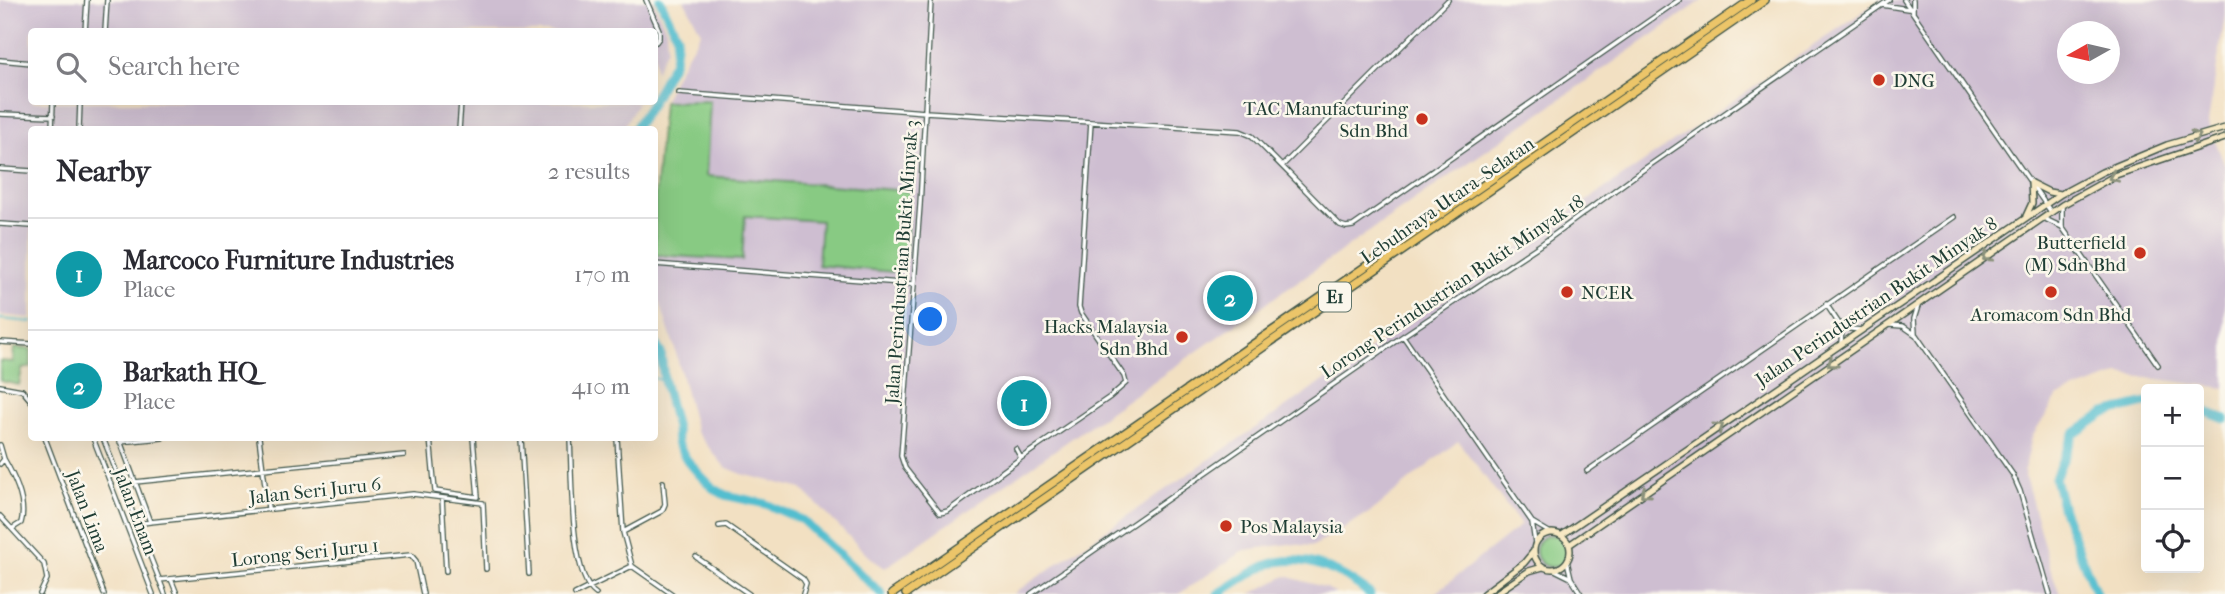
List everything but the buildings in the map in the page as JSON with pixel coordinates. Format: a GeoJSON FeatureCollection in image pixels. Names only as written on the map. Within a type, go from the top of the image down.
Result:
{"type":"FeatureCollection","features":[{"type":"Feature","properties":{"kind":"highway","name":"Lebuhraya Utara–Selatan"},"geometry":{"type":"LineString","coordinates":[[893,594],[1751,0]]}},
{"type":"Feature","properties":{"kind":"highway","name":"Lebuhraya Utara–Selatan"},"geometry":{"type":"LineString","coordinates":[[906,594],[1765,0]]}},
{"type":"Feature","properties":{"kind":"street"},"geometry":{"type":"LineString","coordinates":[[85,28],[87,0]]}},
{"type":"Feature","properties":{"kind":"street"},"geometry":{"type":"LineString","coordinates":[[105,28],[107,0]]}},
{"type":"Feature","properties":{"kind":"street"},"geometry":{"type":"LineString","coordinates":[[646,0],[659,30],[658,39]]}},
{"type":"Feature","properties":{"kind":"street","name":"Jalan Perindustrian Bukit Minyak 3"},"geometry":{"type":"LineString","coordinates":[[931,0],[902,461],[940,513],[948,511],[1021,458]]}},
{"type":"Feature","properties":{"kind":"street"},"geometry":{"type":"LineString","coordinates":[[1282,166],[1448,0]]}},
{"type":"Feature","properties":{"kind":"street"},"geometry":{"type":"LineString","coordinates":[[679,93],[1240,131],[1252,136],[1340,225],[1346,227],[1353,226],[1679,0]]}},
{"type":"Feature","properties":{"kind":"street","name":"Lorong Perindustrian Bukit Minyak 18"},"geometry":{"type":"LineString","coordinates":[[1031,594],[1403,336],[1543,243],[1637,174],[1889,0]]}},
{"type":"Feature","properties":{"kind":"street"},"geometry":{"type":"LineString","coordinates":[[1904,0],[2051,212]]}},
{"type":"Feature","properties":{"kind":"street"},"geometry":{"type":"LineString","coordinates":[[1912,11],[1913,0]]}},
{"type":"Feature","properties":{"kind":"street"},"geometry":{"type":"LineString","coordinates":[[1882,5],[1912,11]]}},
{"type":"Feature","properties":{"kind":"street"},"geometry":{"type":"LineString","coordinates":[[0,61],[28,63]]}},
{"type":"Feature","properties":{"kind":"street"},"geometry":{"type":"LineString","coordinates":[[52,126],[53,105]]}},
{"type":"Feature","properties":{"kind":"street"},"geometry":{"type":"LineString","coordinates":[[79,126],[80,105]]}},
{"type":"Feature","properties":{"kind":"street"},"geometry":{"type":"LineString","coordinates":[[459,126],[461,105]]}},
{"type":"Feature","properties":{"kind":"street"},"geometry":{"type":"LineString","coordinates":[[0,114],[53,116]]}},
{"type":"Feature","properties":{"kind":"street"},"geometry":{"type":"LineString","coordinates":[[1016,449],[1021,458],[1126,383],[1124,376],[1081,313],[1080,307],[1091,122]]}},
{"type":"Feature","properties":{"kind":"street","name":"Jalan Perindustrian Bukit Minyak 8"},"geometry":{"type":"LineString","coordinates":[[1562,536],[2061,194],[2102,172],[2167,145],[2225,128]]}},
{"type":"Feature","properties":{"kind":"street","name":"Jalan Perindustrian Bukit Minyak 8"},"geometry":{"type":"LineString","coordinates":[[1569,545],[2062,205],[2116,175],[2225,138]]}},
{"type":"Feature","properties":{"kind":"street"},"geometry":{"type":"LineString","coordinates":[[0,169],[28,171]]}},
{"type":"Feature","properties":{"kind":"street"},"geometry":{"type":"LineString","coordinates":[[2031,183],[2049,192],[2061,194]]}},
{"type":"Feature","properties":{"kind":"street"},"geometry":{"type":"LineString","coordinates":[[2024,219],[2032,203],[2031,183]]}},
{"type":"Feature","properties":{"kind":"street"},"geometry":{"type":"LineString","coordinates":[[2062,205],[2062,227]]}},
{"type":"Feature","properties":{"kind":"street"},"geometry":{"type":"LineString","coordinates":[[1587,471],[1954,217]]}},
{"type":"Feature","properties":{"kind":"street"},"geometry":{"type":"LineString","coordinates":[[2043,218],[2062,227],[2158,365]]}},
{"type":"Feature","properties":{"kind":"street"},"geometry":{"type":"LineString","coordinates":[[0,225],[28,226]]}},
{"type":"Feature","properties":{"kind":"street"},"geometry":{"type":"LineString","coordinates":[[658,264],[914,284]]}},
{"type":"Feature","properties":{"kind":"street"},"geometry":{"type":"LineString","coordinates":[[1826,304],[1842,327],[1841,344]]}},
{"type":"Feature","properties":{"kind":"street"},"geometry":{"type":"LineString","coordinates":[[1916,335],[1914,319],[1919,304]]}},
{"type":"Feature","properties":{"kind":"street"},"geometry":{"type":"LineString","coordinates":[[1888,325],[1903,326],[1916,335],[2017,483],[2050,594]]}},
{"type":"Feature","properties":{"kind":"street"},"geometry":{"type":"LineString","coordinates":[[1842,327],[1861,330]]}},
{"type":"Feature","properties":{"kind":"street"},"geometry":{"type":"LineString","coordinates":[[1403,336],[1532,522],[1562,536],[1569,545],[1567,561],[1571,578],[1581,594]]}},
{"type":"Feature","properties":{"kind":"street"},"geometry":{"type":"LineString","coordinates":[[0,342],[28,344]]}},
{"type":"Feature","properties":{"kind":"street"},"geometry":{"type":"LineString","coordinates":[[0,386],[22,390],[28,395]]}},
{"type":"Feature","properties":{"kind":"street","name":"Jalan Lima"},"geometry":{"type":"LineString","coordinates":[[46,441],[104,594]]}},
{"type":"Feature","properties":{"kind":"street","name":"Jalan Enam"},"geometry":{"type":"LineString","coordinates":[[94,441],[153,594]]}},
{"type":"Feature","properties":{"kind":"street"},"geometry":{"type":"LineString","coordinates":[[104,441],[164,594]]}},
{"type":"Feature","properties":{"kind":"street"},"geometry":{"type":"LineString","coordinates":[[119,441],[150,522],[143,523],[139,528]]}},
{"type":"Feature","properties":{"kind":"street"},"geometry":{"type":"LineString","coordinates":[[259,441],[268,509]]}},
{"type":"Feature","properties":{"kind":"street"},"geometry":{"type":"LineString","coordinates":[[430,441],[435,491],[478,497],[472,441]]}},
{"type":"Feature","properties":{"kind":"street"},"geometry":{"type":"LineString","coordinates":[[521,441],[529,574]]}},
{"type":"Feature","properties":{"kind":"street"},"geometry":{"type":"LineString","coordinates":[[570,441],[577,557],[589,587],[596,594]]}},
{"type":"Feature","properties":{"kind":"street"},"geometry":{"type":"LineString","coordinates":[[617,441],[623,532],[632,566],[672,594]]}},
{"type":"Feature","properties":{"kind":"street"},"geometry":{"type":"LineString","coordinates":[[0,445],[20,495],[23,510],[21,523],[12,528]]}},
{"type":"Feature","properties":{"kind":"street"},"geometry":{"type":"LineString","coordinates":[[135,482],[404,454]]}},
{"type":"Feature","properties":{"kind":"street"},"geometry":{"type":"LineString","coordinates":[[0,464],[4,459]]}},
{"type":"Feature","properties":{"kind":"street"},"geometry":{"type":"LineString","coordinates":[[623,532],[662,511],[665,504],[663,482]]}},
{"type":"Feature","properties":{"kind":"street","name":"Jalan Seri Juru 6"},"geometry":{"type":"LineString","coordinates":[[150,522],[413,494],[483,503],[486,569]]}},
{"type":"Feature","properties":{"kind":"street"},"geometry":{"type":"LineString","coordinates":[[442,498],[446,571]]}},
{"type":"Feature","properties":{"kind":"street"},"geometry":{"type":"LineString","coordinates":[[0,516],[44,564],[47,579],[40,594]]}},
{"type":"Feature","properties":{"kind":"street"},"geometry":{"type":"LineString","coordinates":[[1532,522],[1535,543]]}},
{"type":"Feature","properties":{"kind":"street"},"geometry":{"type":"LineString","coordinates":[[719,526],[726,525],[803,579],[806,584],[803,594]]}},
{"type":"Feature","properties":{"kind":"street"},"geometry":{"type":"LineString","coordinates":[[1483,594],[1524,563],[1533,552],[1538,538],[1549,532]]}},
{"type":"Feature","properties":{"kind":"street"},"geometry":{"type":"LineString","coordinates":[[1533,552],[1536,561],[1544,567],[1571,578]]}},
{"type":"Feature","properties":{"kind":"street","name":"Lorong Seri Juru 1"},"geometry":{"type":"LineString","coordinates":[[159,580],[411,555],[416,561],[423,594]]}},
{"type":"Feature","properties":{"kind":"street"},"geometry":{"type":"LineString","coordinates":[[695,557],[749,594]]}},
{"type":"Feature","properties":{"kind":"street"},"geometry":{"type":"LineString","coordinates":[[1553,569],[1567,561]]}},
{"type":"Feature","properties":{"kind":"street"},"geometry":{"type":"LineString","coordinates":[[575,594],[632,566]]}},
{"type":"Feature","properties":{"kind":"street"},"geometry":{"type":"LineString","coordinates":[[1495,594],[1530,571],[1544,567]]}},
{"type":"Feature","properties":{"kind":"street"},"geometry":{"type":"LineString","coordinates":[[171,579],[177,594]]}},
{"type":"Feature","properties":{"kind":"shaded area"},"geometry":{"type":"Polygon","coordinates":[[[0,0],[652,0],[666,29],[667,48],[658,66],[658,28],[28,28],[28,105],[636,105],[624,126],[28,126],[28,318],[0,315],[0,0]]]}},
{"type":"Feature","properties":{"kind":"shaded area"},"geometry":{"type":"Polygon","coordinates":[[[684,0],[1703,0],[885,568],[869,557],[802,489],[725,467],[696,432],[674,346],[658,297],[658,162],[663,102],[701,32],[684,0]]]}},
{"type":"Feature","properties":{"kind":"shaded area"},"geometry":{"type":"Polygon","coordinates":[[[1880,0],[2225,0],[2225,16],[2208,122],[2225,166],[2225,388],[2119,374],[2058,396],[2032,437],[2024,472],[2051,571],[2060,594],[1434,594],[1521,525],[1458,441],[1372,511],[1313,546],[1289,544],[1245,550],[1179,594],[1013,594],[1880,0]]]}},
{"type":"Feature","properties":{"kind":"shaded area"},"geometry":{"type":"Polygon","coordinates":[[[1286,576],[1327,588],[1336,594],[1250,594],[1286,576]]]}},
{"type":"Feature","properties":{"kind":"green space"},"geometry":{"type":"Polygon","coordinates":[[[710,101],[706,176],[910,191],[906,258],[893,272],[818,265],[821,221],[745,216],[742,260],[658,255],[658,162],[663,102],[710,101]]]}},
{"type":"Feature","properties":{"kind":"green space"},"geometry":{"type":"Polygon","coordinates":[[[14,348],[28,349],[28,368],[22,369],[19,385],[0,381],[0,361],[13,362],[14,348]]]}},
{"type":"Feature","properties":{"kind":"green space"},"geometry":{"type":"Polygon","coordinates":[[[1552,535],[1564,539],[1568,551],[1564,563],[1552,567],[1540,563],[1536,551],[1540,539],[1552,535]]]}},
{"type":"Feature","properties":{"kind":"waterway"},"geometry":{"type":"LineString","coordinates":[[658,91],[674,61],[677,36],[660,0]]}},
{"type":"Feature","properties":{"kind":"waterway"},"geometry":{"type":"LineString","coordinates":[[637,126],[650,105]]}},
{"type":"Feature","properties":{"kind":"waterway"},"geometry":{"type":"LineString","coordinates":[[0,319],[28,322]]}},
{"type":"Feature","properties":{"kind":"waterway"},"geometry":{"type":"LineString","coordinates":[[658,348],[677,443],[699,474],[725,495],[766,504],[802,520],[882,594]]}},
{"type":"Feature","properties":{"kind":"waterway"},"geometry":{"type":"LineString","coordinates":[[658,379],[664,381]]}},
{"type":"Feature","properties":{"kind":"waterway"},"geometry":{"type":"LineString","coordinates":[[2096,594],[2063,510],[2055,478],[2074,434],[2105,413],[2141,404]]}},
{"type":"Feature","properties":{"kind":"waterway"},"geometry":{"type":"LineString","coordinates":[[2204,411],[2225,419]]}},
{"type":"Feature","properties":{"kind":"waterway"},"geometry":{"type":"LineString","coordinates":[[1218,594],[1263,567],[1283,561],[1323,567],[1336,572],[1370,594]]}},
{"type":"Feature","properties":{"kind":"place","name":"DNG"},"geometry":{"type":"Point","coordinates":[1879,80]}},
{"type":"Feature","properties":{"kind":"place","name":"TAC Manufacturing Sdn Bhd"},"geometry":{"type":"Point","coordinates":[1422,119]}},
{"type":"Feature","properties":{"kind":"place","name":"Butterfield (M) Sdn Bhd"},"geometry":{"type":"Point","coordinates":[2140,253]}},
{"type":"Feature","properties":{"kind":"place","name":"NCER"},"geometry":{"type":"Point","coordinates":[1567,292]}},
{"type":"Feature","properties":{"kind":"place","name":"Aromacom Sdn Bhd"},"geometry":{"type":"Point","coordinates":[2051,292]}},
{"type":"Feature","properties":{"kind":"place","name":"Barkath HQ"},"geometry":{"type":"Point","coordinates":[1230,298]}},
{"type":"Feature","properties":{"kind":"place","name":"Hacks Malaysia Sdn Bhd"},"geometry":{"type":"Point","coordinates":[1182,337]}},
{"type":"Feature","properties":{"kind":"place","name":"Marcoco Furniture Industries"},"geometry":{"type":"Point","coordinates":[1024,403]}},
{"type":"Feature","properties":{"kind":"place","name":"Pos Malaysia"},"geometry":{"type":"Point","coordinates":[1226,526]}}]}
